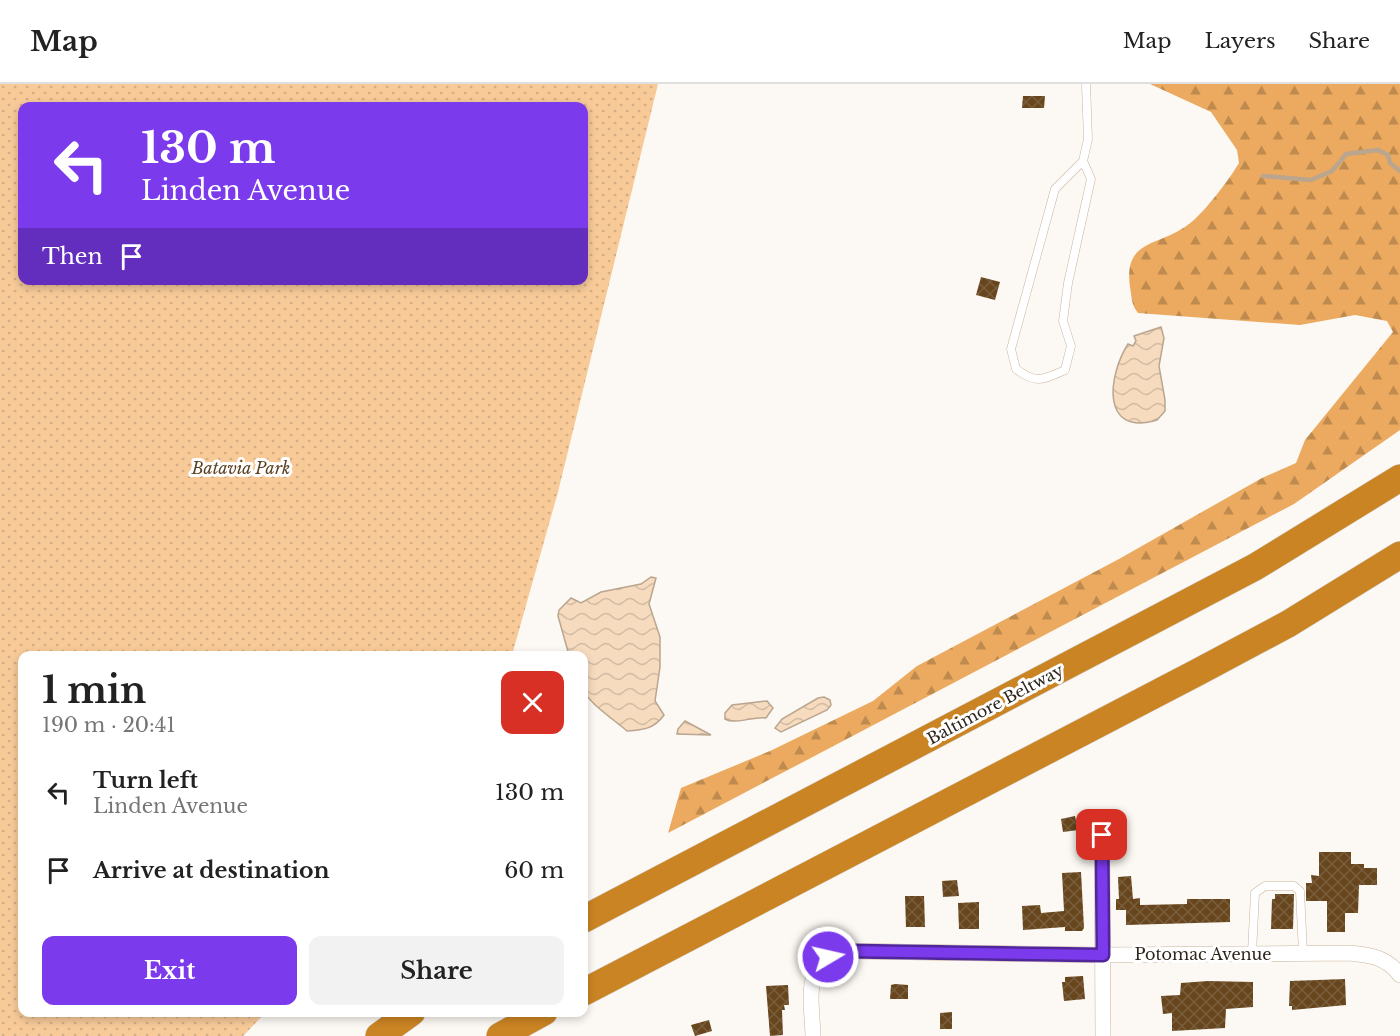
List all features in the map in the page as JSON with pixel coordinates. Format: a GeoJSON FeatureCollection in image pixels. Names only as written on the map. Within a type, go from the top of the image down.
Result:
{"type":"FeatureCollection","features":[{"type":"Feature","properties":{"kind":"highway","name":"Baltimore Beltway"},"geometry":{"type":"LineString","coordinates":[[588,917],[1246,573],[1353,510],[1400,478]]}},
{"type":"Feature","properties":{"kind":"highway"},"geometry":{"type":"LineString","coordinates":[[588,990],[1288,624],[1400,555]]}},
{"type":"Feature","properties":{"kind":"highway"},"geometry":{"type":"LineString","coordinates":[[379,1036],[405,1017]]}},
{"type":"Feature","properties":{"kind":"highway"},"geometry":{"type":"LineString","coordinates":[[500,1036],[535,1017]]}},
{"type":"Feature","properties":{"kind":"street"},"geometry":{"type":"LineString","coordinates":[[1102,835],[1103,1036]]}},
{"type":"Feature","properties":{"kind":"street","name":"Potomac Avenue"},"geometry":{"type":"LineString","coordinates":[[813,1036],[812,987],[816,969],[828,957],[845,951],[1103,955],[1252,953],[1371,955],[1384,960],[1397,972]]}},
{"type":"Feature","properties":{"kind":"lane"},"geometry":{"type":"LineString","coordinates":[[1083,161],[1091,178],[1068,283],[1063,321],[1071,346],[1065,370],[1042,380],[1029,379],[1016,369],[1011,349],[1055,189],[1083,161],[1088,139],[1086,84]]}},
{"type":"Feature","properties":{"kind":"lane"},"geometry":{"type":"LineString","coordinates":[[1252,953],[1255,894],[1265,886],[1294,886],[1300,891],[1303,953]]}},
{"type":"Feature","properties":{"kind":"green space","name":"Batavia Park"},"geometry":{"type":"Polygon","coordinates":[[[0,84],[658,84],[558,492],[513,651],[18,651],[18,1017],[261,1017],[243,1036],[0,1036],[0,84]]]}},
{"type":"Feature","properties":{"kind":"green space"},"geometry":{"type":"Polygon","coordinates":[[[1150,84],[1400,84],[1400,430],[1294,504],[668,833],[681,788],[770,751],[873,701],[917,666],[1119,559],[1262,478],[1296,463],[1305,440],[1393,332],[1387,321],[1355,315],[1300,325],[1138,313],[1133,304],[1130,287],[1129,271],[1132,260],[1146,246],[1178,231],[1195,219],[1216,196],[1239,163],[1237,150],[1211,112],[1150,84]]]}},
{"type":"Feature","properties":{"kind":"water"},"geometry":{"type":"Polygon","coordinates":[[[1161,327],[1164,338],[1159,366],[1165,411],[1157,420],[1139,423],[1126,420],[1118,412],[1114,400],[1113,386],[1121,357],[1128,344],[1133,346],[1136,341],[1134,336],[1161,327]]]}},
{"type":"Feature","properties":{"kind":"water"},"geometry":{"type":"Polygon","coordinates":[[[651,577],[656,578],[649,604],[660,637],[660,667],[655,701],[664,715],[648,728],[627,731],[588,696],[588,651],[568,651],[558,616],[559,610],[571,598],[581,603],[601,592],[641,584],[651,577]]]}},
{"type":"Feature","properties":{"kind":"water"},"geometry":{"type":"Polygon","coordinates":[[[824,697],[830,700],[831,705],[827,710],[781,732],[775,728],[782,719],[818,698],[824,697]]]}},
{"type":"Feature","properties":{"kind":"water"},"geometry":{"type":"Polygon","coordinates":[[[767,701],[773,708],[766,718],[734,721],[725,719],[725,713],[732,705],[767,701]]]}},
{"type":"Feature","properties":{"kind":"water"},"geometry":{"type":"Polygon","coordinates":[[[685,721],[711,735],[677,734],[685,721]]]}},
{"type":"Feature","properties":{"kind":"building"},"geometry":{"type":"Polygon","coordinates":[[[1023,96],[1045,96],[1044,108],[1022,108],[1023,96]]]}},
{"type":"Feature","properties":{"kind":"building"},"geometry":{"type":"Polygon","coordinates":[[[981,277],[1000,282],[995,300],[976,295],[981,277]]]}},
{"type":"Feature","properties":{"kind":"building"},"geometry":{"type":"Polygon","coordinates":[[[1075,816],[1078,830],[1063,832],[1061,819],[1075,816]]]}},
{"type":"Feature","properties":{"kind":"building"},"geometry":{"type":"Polygon","coordinates":[[[1319,852],[1351,852],[1351,864],[1364,864],[1364,868],[1377,868],[1377,885],[1359,885],[1358,913],[1345,913],[1345,932],[1327,932],[1327,901],[1306,901],[1306,883],[1312,883],[1311,875],[1319,876],[1319,852]]]}},
{"type":"Feature","properties":{"kind":"building"},"geometry":{"type":"Polygon","coordinates":[[[1081,872],[1084,928],[1082,931],[1065,931],[1065,927],[1023,930],[1022,906],[1040,905],[1041,913],[1064,911],[1062,873],[1081,872]]]}},
{"type":"Feature","properties":{"kind":"building"},"geometry":{"type":"Polygon","coordinates":[[[1131,876],[1133,899],[1140,898],[1140,905],[1187,904],[1187,899],[1230,899],[1230,922],[1126,925],[1126,910],[1116,910],[1116,899],[1119,899],[1118,877],[1131,876]]]}},
{"type":"Feature","properties":{"kind":"building"},"geometry":{"type":"Polygon","coordinates":[[[957,880],[959,896],[943,897],[942,881],[957,880]]]}},
{"type":"Feature","properties":{"kind":"building"},"geometry":{"type":"Polygon","coordinates":[[[1275,894],[1294,894],[1293,929],[1271,929],[1272,899],[1275,899],[1275,894]]]}},
{"type":"Feature","properties":{"kind":"building"},"geometry":{"type":"Polygon","coordinates":[[[905,896],[924,896],[925,927],[906,927],[905,896]]]}},
{"type":"Feature","properties":{"kind":"building"},"geometry":{"type":"Polygon","coordinates":[[[979,902],[979,929],[959,929],[958,903],[979,902]]]}},
{"type":"Feature","properties":{"kind":"building"},"geometry":{"type":"Polygon","coordinates":[[[1083,976],[1085,999],[1064,1001],[1062,982],[1065,982],[1065,977],[1083,976]]]}},
{"type":"Feature","properties":{"kind":"building"},"geometry":{"type":"Polygon","coordinates":[[[1345,979],[1346,1005],[1292,1010],[1292,1006],[1289,1006],[1290,981],[1345,979]]]}},
{"type":"Feature","properties":{"kind":"building"},"geometry":{"type":"Polygon","coordinates":[[[1253,982],[1253,1007],[1226,1009],[1225,1028],[1172,1031],[1172,1013],[1163,1014],[1161,996],[1180,995],[1181,983],[1253,982]]]}},
{"type":"Feature","properties":{"kind":"building"},"geometry":{"type":"Polygon","coordinates":[[[788,985],[789,1005],[784,1005],[785,1010],[782,1010],[783,1035],[770,1036],[766,986],[788,985]]]}},
{"type":"Feature","properties":{"kind":"building"},"geometry":{"type":"Polygon","coordinates":[[[891,985],[908,985],[908,999],[890,999],[891,985]]]}},
{"type":"Feature","properties":{"kind":"building"},"geometry":{"type":"Polygon","coordinates":[[[952,1012],[952,1029],[940,1029],[940,1013],[952,1012]]]}},
{"type":"Feature","properties":{"kind":"building"},"geometry":{"type":"Polygon","coordinates":[[[709,1020],[712,1031],[695,1036],[691,1025],[709,1020]]]}},
{"type":"Feature","properties":{"kind":"waterway"},"geometry":{"type":"LineString","coordinates":[[1263,176],[1311,180],[1332,171],[1346,154],[1378,150],[1388,155],[1390,163],[1400,171]]}},
{"type":"Feature","properties":{"kind":"route"},"geometry":{"type":"LineString","coordinates":[[828,957],[845,951],[1103,955],[1102,835]]}}]}
